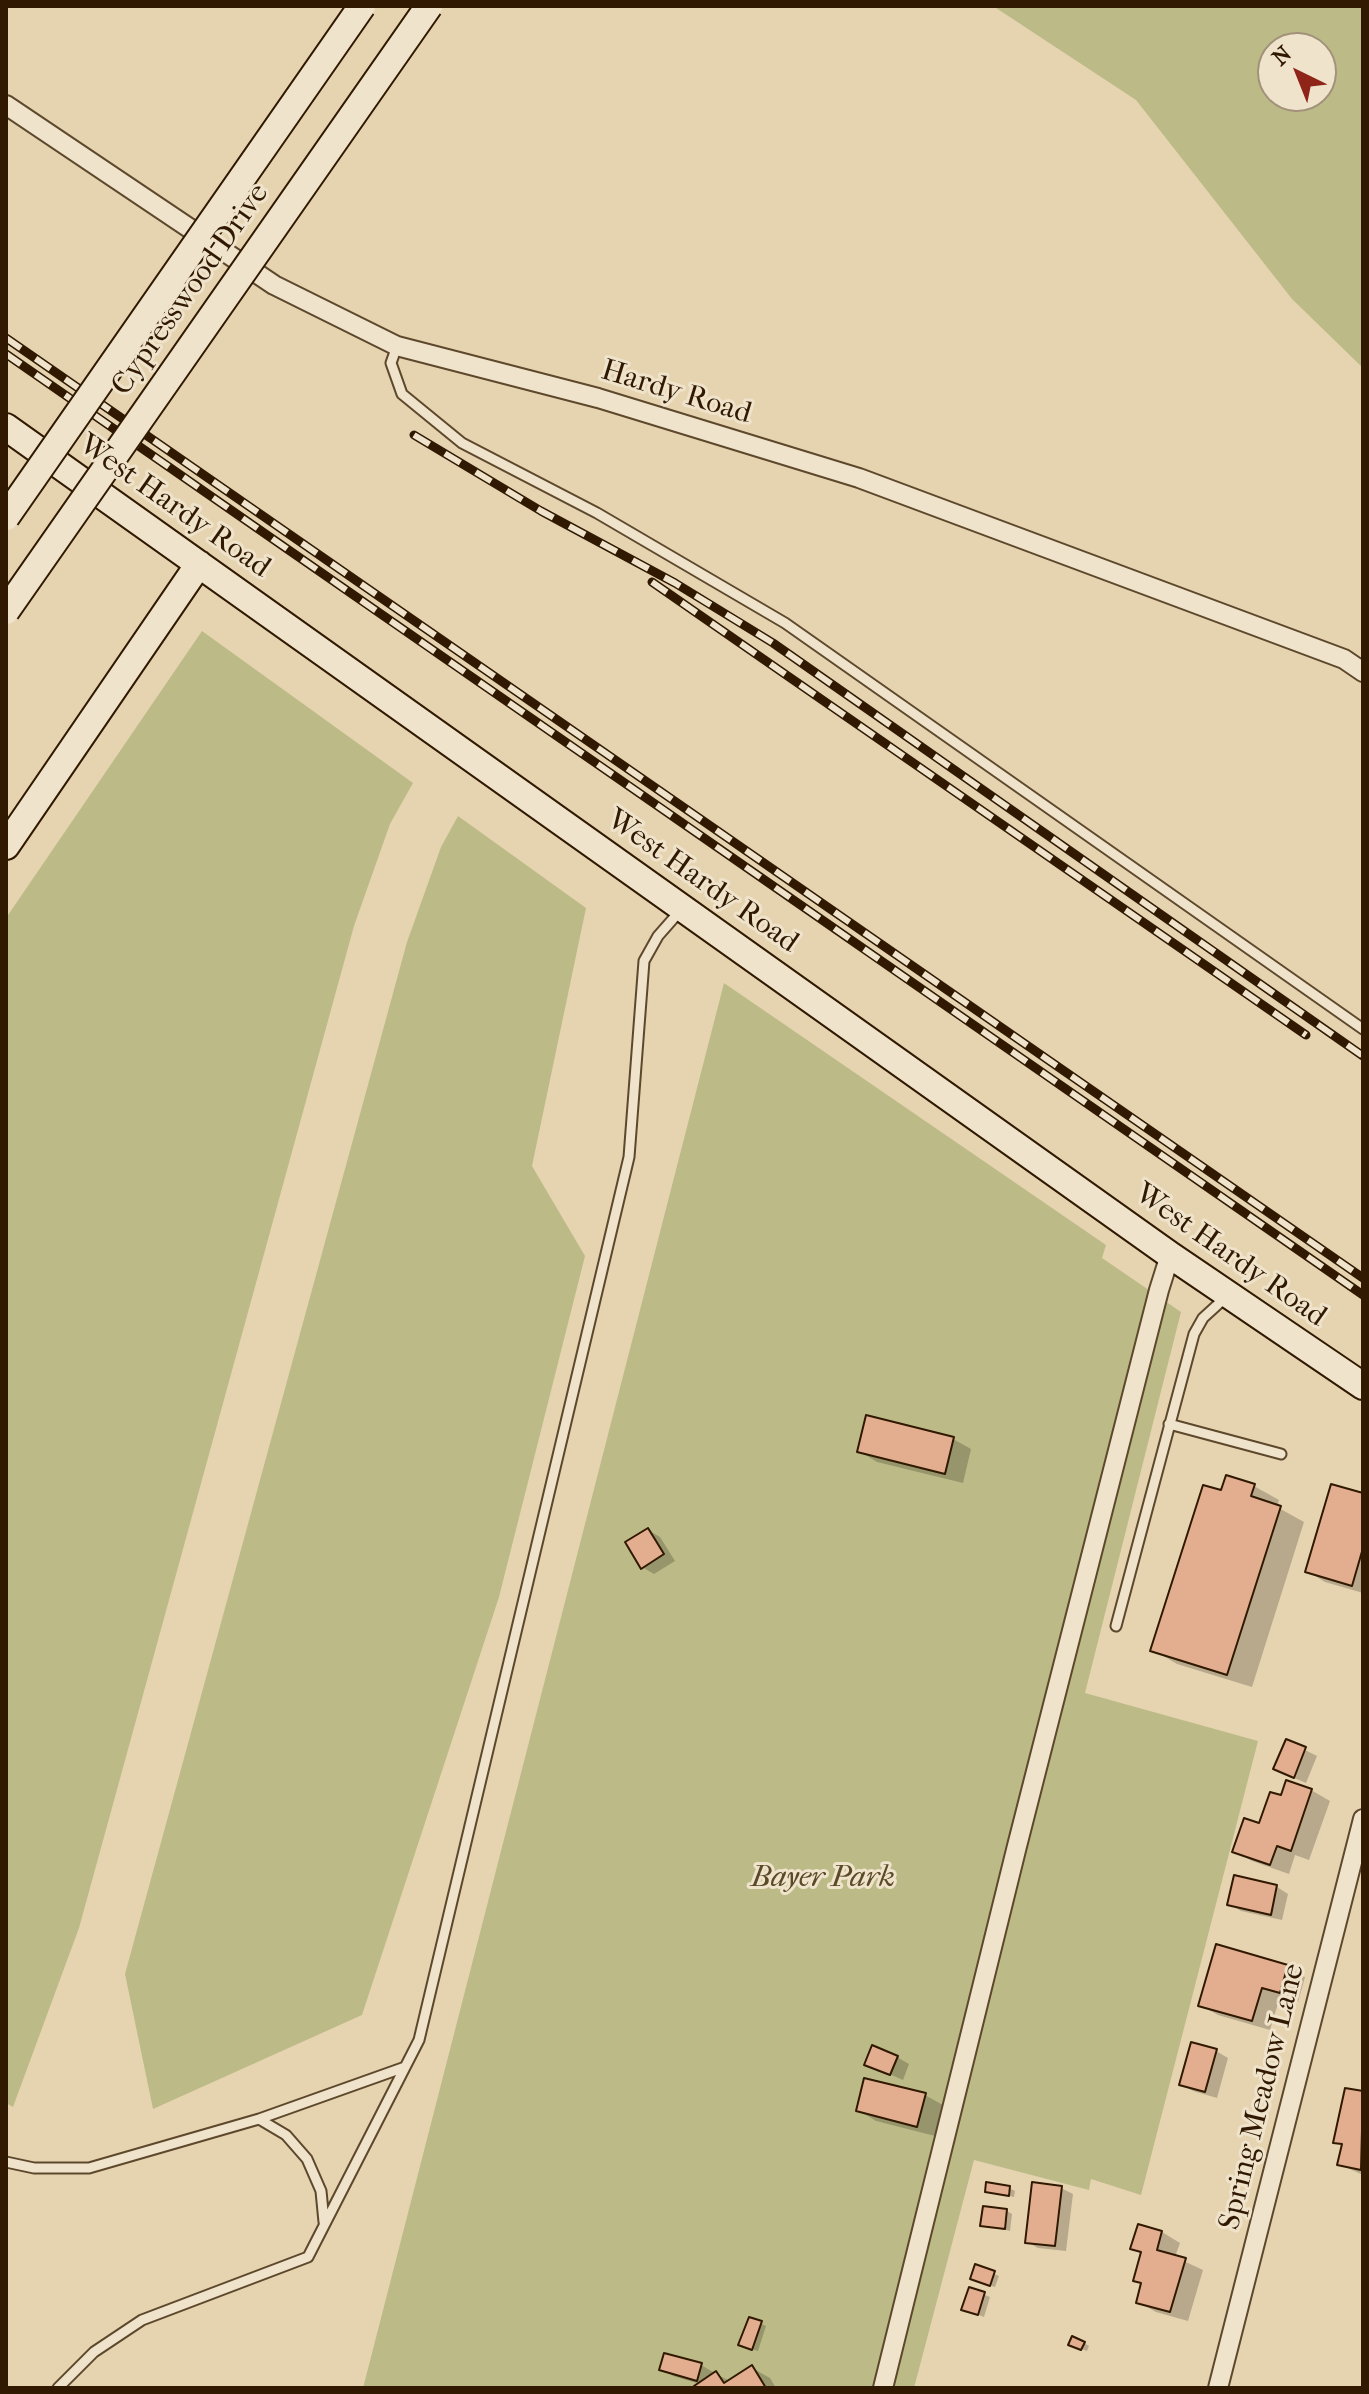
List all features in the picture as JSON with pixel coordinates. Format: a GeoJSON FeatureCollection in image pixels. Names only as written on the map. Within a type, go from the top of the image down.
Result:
{"type":"FeatureCollection","features":[{"type":"Feature","properties":{"kind":"main road","name":"Cypresswood Drive"},"geometry":{"type":"LineString","coordinates":[[6,517],[362,6]]}},
{"type":"Feature","properties":{"kind":"main road","name":"Cypresswood Drive"},"geometry":{"type":"LineString","coordinates":[[6,611],[429,6]]}},
{"type":"Feature","properties":{"kind":"main road","name":"West Hardy Road"},"geometry":{"type":"LineString","coordinates":[[6,427],[1170,1255],[1363,1386]]}},
{"type":"Feature","properties":{"kind":"main road"},"geometry":{"type":"LineString","coordinates":[[6,846],[199,564]]}},
{"type":"Feature","properties":{"kind":"street","name":"Hardy Road"},"geometry":{"type":"LineString","coordinates":[[6,105],[274,285],[397,346],[598,398],[859,478],[1344,659],[1363,672]]}},
{"type":"Feature","properties":{"kind":"street"},"geometry":{"type":"LineString","coordinates":[[883,2388],[1017,1846],[1170,1255]]}},
{"type":"Feature","properties":{"kind":"street","name":"Spring Meadow Lane"},"geometry":{"type":"LineString","coordinates":[[1218,2388],[1363,1819]]}},
{"type":"Feature","properties":{"kind":"lane"},"geometry":{"type":"LineString","coordinates":[[397,346],[391,363],[402,394],[462,443],[597,513],[785,623],[1363,1029]]}},
{"type":"Feature","properties":{"kind":"lane"},"geometry":{"type":"LineString","coordinates":[[58,2388],[94,2352],[142,2320],[308,2257],[419,2040],[629,1157],[644,961],[658,936],[683,908]]}},
{"type":"Feature","properties":{"kind":"lane"},"geometry":{"type":"LineString","coordinates":[[1116,1626],[1194,1334],[1203,1318],[1229,1295]]}},
{"type":"Feature","properties":{"kind":"lane"},"geometry":{"type":"LineString","coordinates":[[1169,1424],[1281,1454]]}},
{"type":"Feature","properties":{"kind":"lane"},"geometry":{"type":"LineString","coordinates":[[6,2162],[34,2168],[89,2168],[259,2119],[405,2067]]}},
{"type":"Feature","properties":{"kind":"lane"},"geometry":{"type":"LineString","coordinates":[[259,2119],[286,2135],[307,2159],[321,2191],[324,2226]]}},
{"type":"Feature","properties":{"kind":"green space"},"geometry":{"type":"Polygon","coordinates":[[[993,6],[1363,6],[1363,368],[1292,299],[1136,100],[993,6]]]}},
{"type":"Feature","properties":{"kind":"green space"},"geometry":{"type":"Polygon","coordinates":[[[202,631],[413,783],[390,824],[354,926],[79,1928],[13,2107],[6,2103],[6,918],[202,631]]]}},
{"type":"Feature","properties":{"kind":"green space"},"geometry":{"type":"Polygon","coordinates":[[[458,816],[586,908],[532,1166],[585,1256],[499,1597],[362,2015],[153,2109],[125,1974],[407,942],[441,847],[458,816]]]}},
{"type":"Feature","properties":{"kind":"green space","name":"Bayer Park"},"geometry":{"type":"Polygon","coordinates":[[[724,983],[1106,1245],[1102,1258],[1181,1312],[1085,1693],[1258,1741],[1141,2195],[1091,2179],[1089,2190],[974,2160],[914,2388],[363,2388],[724,983]]]}},
{"type":"Feature","properties":{"kind":"building"},"geometry":{"type":"Polygon","coordinates":[[[866,1415],[954,1437],[945,1474],[857,1452],[866,1415]]]}},
{"type":"Feature","properties":{"kind":"building"},"geometry":{"type":"Polygon","coordinates":[[[1226,1475],[1255,1484],[1251,1496],[1281,1506],[1227,1675],[1150,1651],[1203,1485],[1221,1490],[1226,1475]]]}},
{"type":"Feature","properties":{"kind":"building"},"geometry":{"type":"Polygon","coordinates":[[[1331,1484],[1363,1493],[1363,1548],[1352,1586],[1305,1572],[1331,1484]]]}},
{"type":"Feature","properties":{"kind":"building"},"geometry":{"type":"Polygon","coordinates":[[[648,1528],[664,1554],[641,1569],[625,1542],[648,1528]]]}},
{"type":"Feature","properties":{"kind":"building"},"geometry":{"type":"Polygon","coordinates":[[[1286,1739],[1306,1747],[1294,1778],[1273,1769],[1286,1739]]]}},
{"type":"Feature","properties":{"kind":"building"},"geometry":{"type":"Polygon","coordinates":[[[1286,1780],[1312,1789],[1291,1851],[1277,1846],[1270,1865],[1232,1852],[1244,1818],[1259,1823],[1270,1792],[1281,1795],[1286,1780]]]}},
{"type":"Feature","properties":{"kind":"building"},"geometry":{"type":"Polygon","coordinates":[[[1234,1875],[1277,1885],[1271,1915],[1227,1905],[1234,1875]]]}},
{"type":"Feature","properties":{"kind":"building"},"geometry":{"type":"Polygon","coordinates":[[[1216,1944],[1288,1965],[1280,1993],[1262,1988],[1252,2021],[1198,2006],[1216,1944]]]}},
{"type":"Feature","properties":{"kind":"building"},"geometry":{"type":"Polygon","coordinates":[[[1191,2042],[1217,2049],[1205,2092],[1179,2085],[1191,2042]]]}},
{"type":"Feature","properties":{"kind":"building"},"geometry":{"type":"Polygon","coordinates":[[[872,2045],[898,2056],[890,2075],[864,2065],[872,2045]]]}},
{"type":"Feature","properties":{"kind":"building"},"geometry":{"type":"Polygon","coordinates":[[[864,2078],[926,2093],[917,2127],[856,2111],[864,2078]]]}},
{"type":"Feature","properties":{"kind":"building"},"geometry":{"type":"Polygon","coordinates":[[[1345,2088],[1363,2091],[1361,2170],[1337,2165],[1342,2144],[1333,2143],[1345,2088]]]}},
{"type":"Feature","properties":{"kind":"building"},"geometry":{"type":"Polygon","coordinates":[[[986,2182],[1010,2186],[1009,2196],[985,2192],[986,2182]]]}},
{"type":"Feature","properties":{"kind":"building"},"geometry":{"type":"Polygon","coordinates":[[[1032,2182],[1062,2186],[1055,2246],[1025,2243],[1032,2182]]]}},
{"type":"Feature","properties":{"kind":"building"},"geometry":{"type":"Polygon","coordinates":[[[983,2206],[1007,2209],[1005,2229],[980,2226],[983,2206]]]}},
{"type":"Feature","properties":{"kind":"building"},"geometry":{"type":"Polygon","coordinates":[[[1138,2224],[1162,2231],[1157,2250],[1186,2258],[1170,2312],[1136,2303],[1141,2283],[1133,2281],[1141,2252],[1130,2249],[1138,2224]]]}},
{"type":"Feature","properties":{"kind":"building"},"geometry":{"type":"Polygon","coordinates":[[[975,2264],[995,2271],[990,2286],[970,2279],[975,2264]]]}},
{"type":"Feature","properties":{"kind":"building"},"geometry":{"type":"Polygon","coordinates":[[[969,2287],[985,2292],[978,2315],[961,2310],[969,2287]]]}},
{"type":"Feature","properties":{"kind":"building"},"geometry":{"type":"Polygon","coordinates":[[[749,2317],[762,2321],[752,2350],[738,2345],[749,2317]]]}},
{"type":"Feature","properties":{"kind":"building"},"geometry":{"type":"Polygon","coordinates":[[[1072,2336],[1085,2342],[1081,2350],[1068,2345],[1072,2336]]]}},
{"type":"Feature","properties":{"kind":"building"},"geometry":{"type":"Polygon","coordinates":[[[664,2353],[702,2363],[697,2381],[659,2370],[664,2353]]]}},
{"type":"Feature","properties":{"kind":"building"},"geometry":{"type":"Polygon","coordinates":[[[752,2365],[766,2388],[694,2386],[716,2371],[724,2383],[752,2365]]]}},
{"type":"Feature","properties":{"kind":"railway"},"geometry":{"type":"LineString","coordinates":[[6,338],[1363,1278]]}},
{"type":"Feature","properties":{"kind":"railway"},"geometry":{"type":"LineString","coordinates":[[6,354],[1363,1295]]}},
{"type":"Feature","properties":{"kind":"railway"},"geometry":{"type":"LineString","coordinates":[[414,435],[541,511],[675,583],[773,643],[1363,1056]]}},
{"type":"Feature","properties":{"kind":"railway"},"geometry":{"type":"LineString","coordinates":[[652,582],[1306,1035]]}}]}
